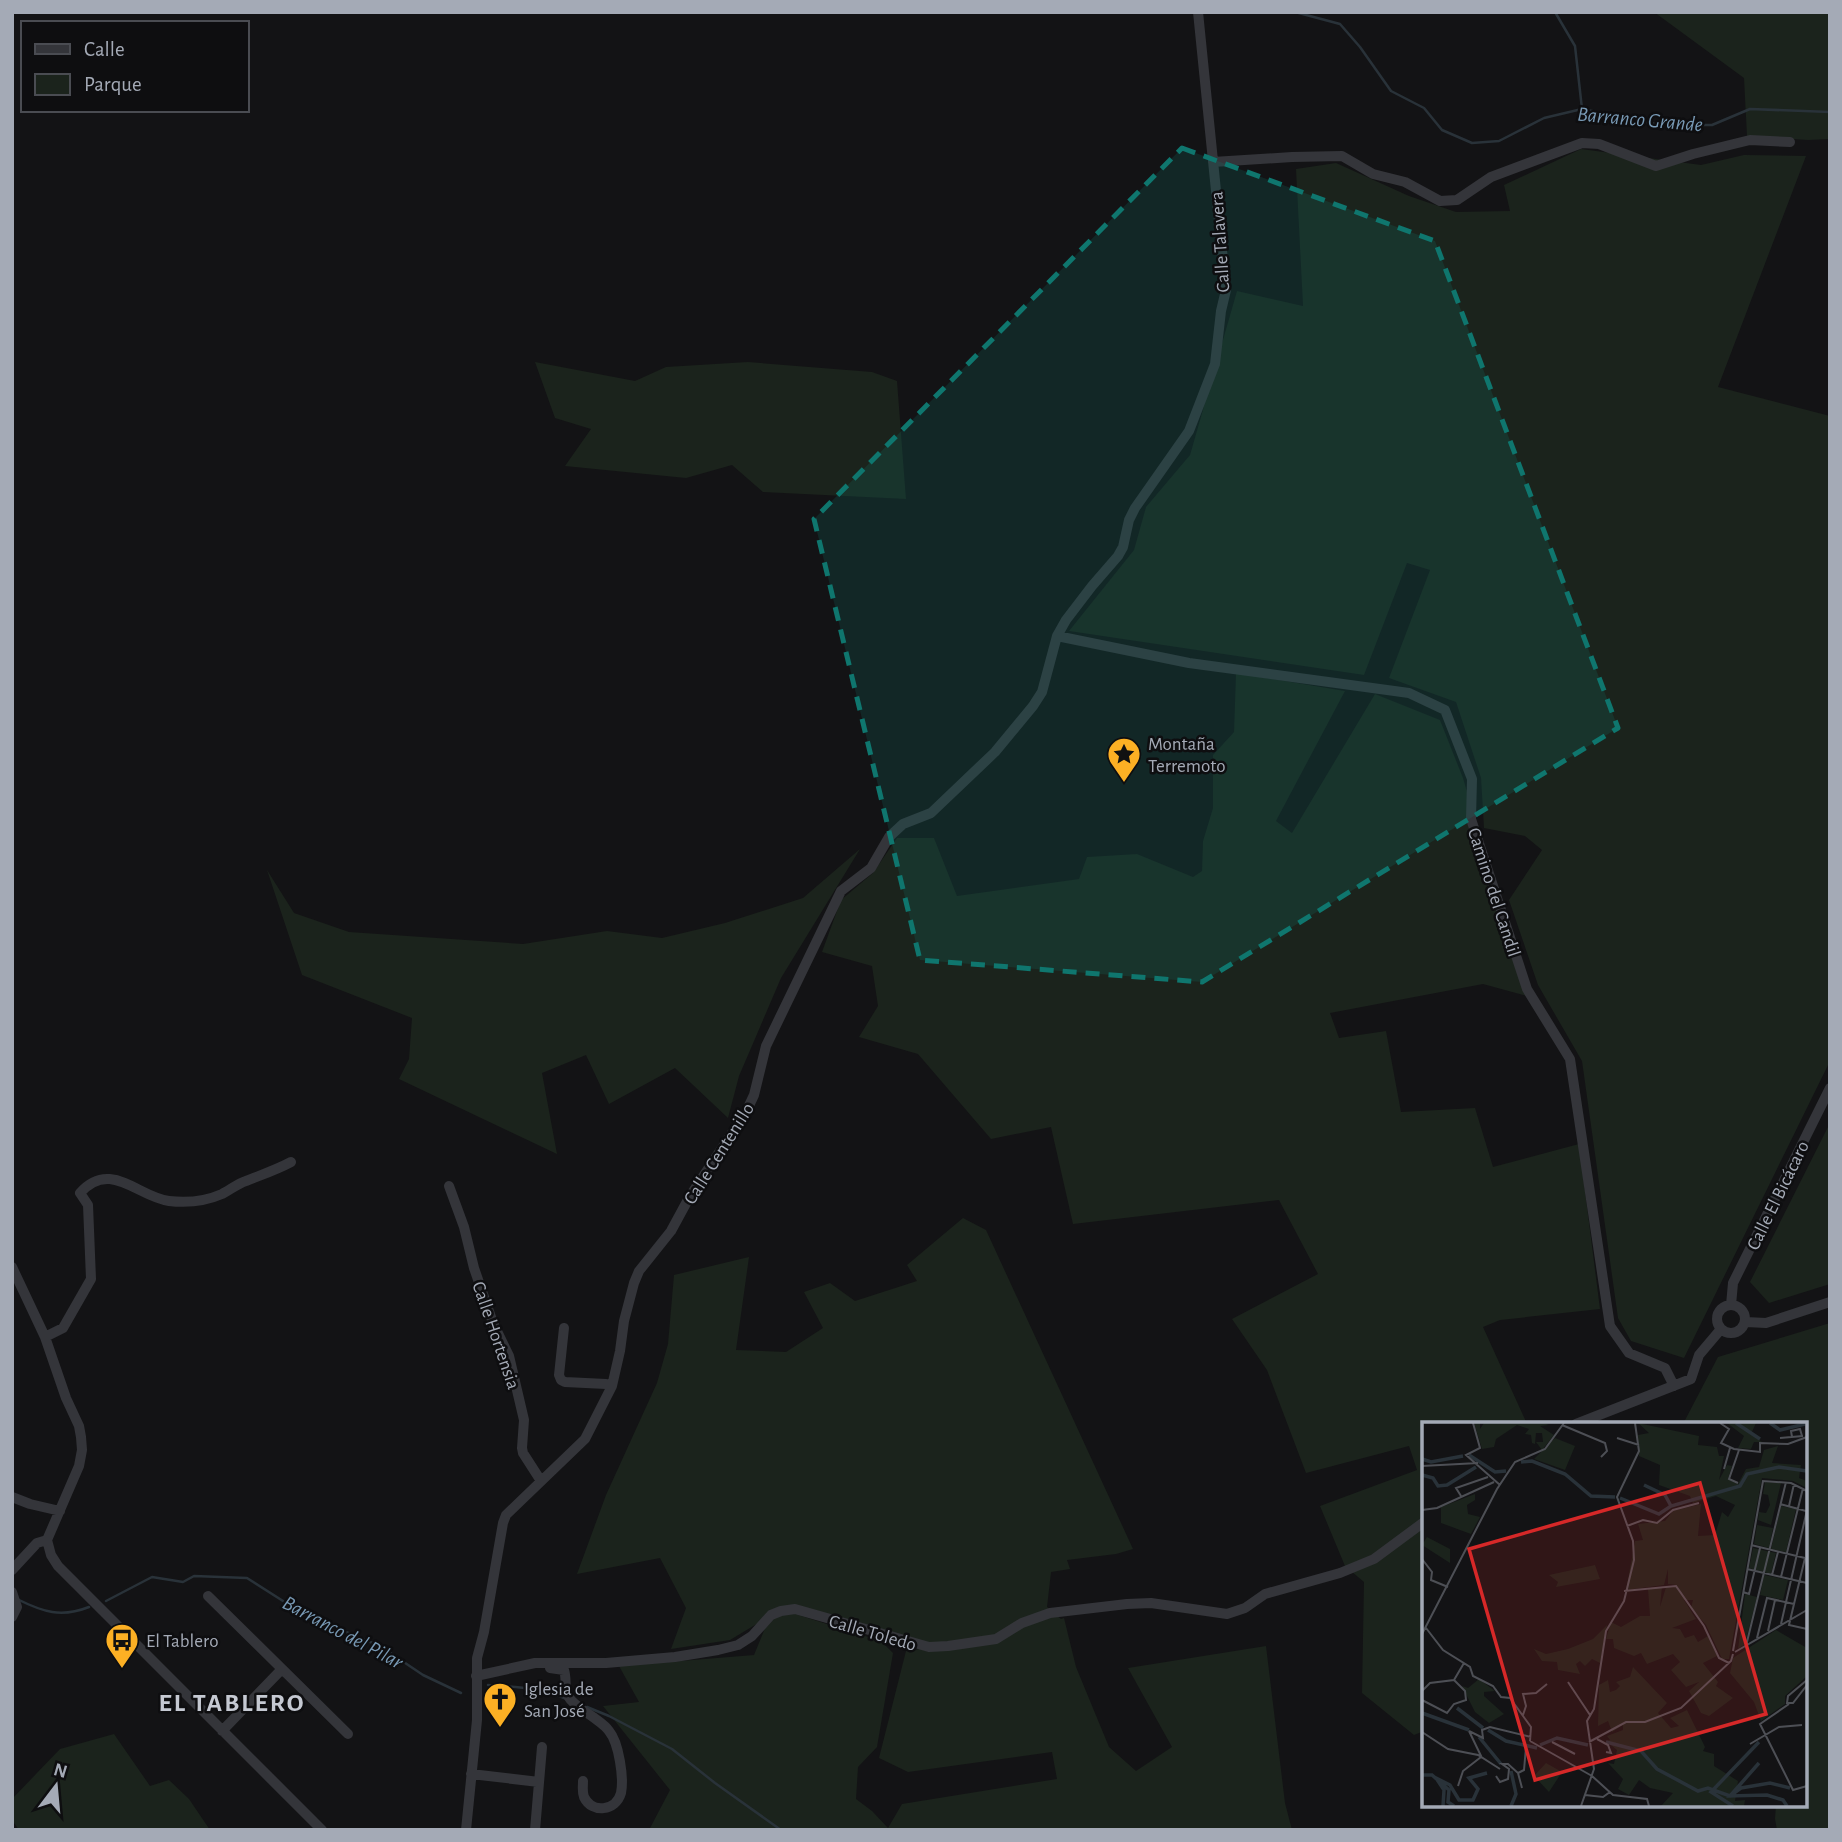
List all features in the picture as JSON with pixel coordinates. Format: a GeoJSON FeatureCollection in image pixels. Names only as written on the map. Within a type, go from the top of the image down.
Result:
{"type":"FeatureCollection","features":[{"type":"Feature","properties":{"kind":"street","name":"Calle Talavera"},"geometry":{"type":"LineString","coordinates":[[1057,636],[1085,594],[1118,556],[1123,547],[1129,520],[1189,431],[1215,364],[1226,290],[1198,12]]}},
{"type":"Feature","properties":{"kind":"street"},"geometry":{"type":"LineString","coordinates":[[1213,162],[1342,156],[1373,174],[1405,182],[1440,201],[1457,200],[1490,177],[1582,143],[1599,144],[1656,166],[1751,140],[1790,142]]}},
{"type":"Feature","properties":{"kind":"street","name":"Camino del Candil"},"geometry":{"type":"LineString","coordinates":[[1057,636],[1189,663],[1409,693],[1445,710],[1472,779],[1471,819],[1527,989],[1570,1059],[1610,1325],[1629,1353],[1665,1368],[1674,1386]]}},
{"type":"Feature","properties":{"kind":"street","name":"Calle Centenillo"},"geometry":{"type":"LineString","coordinates":[[466,1830],[477,1720],[477,1658],[506,1515],[585,1439],[612,1386],[621,1351],[624,1321],[639,1271],[671,1231],[690,1196],[746,1112],[754,1095],[766,1046],[841,891],[871,868],[889,837],[903,824],[931,813],[1003,743],[1042,692],[1057,636]]}},
{"type":"Feature","properties":{"kind":"street","name":"Calle El Bicácaro"},"geometry":{"type":"LineString","coordinates":[[1731,1305],[1733,1283],[1830,1088]]}},
{"type":"Feature","properties":{"kind":"street"},"geometry":{"type":"LineString","coordinates":[[45,1337],[63,1328],[91,1279],[88,1205],[80,1193],[89,1184],[118,1180],[159,1199],[194,1201],[223,1194],[291,1162]]}},
{"type":"Feature","properties":{"kind":"street","name":"Calle Hortensia"},"geometry":{"type":"LineString","coordinates":[[449,1186],[493,1323],[509,1356],[524,1420],[523,1452],[541,1481]]}},
{"type":"Feature","properties":{"kind":"street"},"geometry":{"type":"LineString","coordinates":[[12,1267],[45,1337],[81,1437],[79,1466],[47,1540],[51,1555],[58,1566],[322,1830]]}},
{"type":"Feature","properties":{"kind":"street"},"geometry":{"type":"LineString","coordinates":[[1746,1322],[1766,1323],[1830,1302]]}},
{"type":"Feature","properties":{"kind":"street"},"geometry":{"type":"LineString","coordinates":[[1738,1306],[1745,1313],[1746,1322],[1737,1333],[1728,1334],[1717,1323],[1717,1316],[1722,1308],[1738,1306]]}},
{"type":"Feature","properties":{"kind":"street"},"geometry":{"type":"LineString","coordinates":[[564,1328],[559,1374],[561,1380],[612,1386]]}},
{"type":"Feature","properties":{"kind":"street"},"geometry":{"type":"LineString","coordinates":[[1592,1421],[1691,1379],[1699,1355],[1721,1329]]}},
{"type":"Feature","properties":{"kind":"street"},"geometry":{"type":"LineString","coordinates":[[12,1497],[60,1511]]}},
{"type":"Feature","properties":{"kind":"street","name":"Calle Toledo"},"geometry":{"type":"LineString","coordinates":[[476,1676],[535,1663],[606,1663],[718,1650],[738,1645],[752,1636],[771,1615],[794,1609],[929,1647],[948,1647],[996,1639],[1022,1623],[1050,1613],[1127,1604],[1151,1603],[1227,1614],[1245,1608],[1265,1594],[1340,1573],[1374,1559],[1422,1523]]}},
{"type":"Feature","properties":{"kind":"street"},"geometry":{"type":"LineString","coordinates":[[12,1570],[37,1543],[47,1540]]}},
{"type":"Feature","properties":{"kind":"street"},"geometry":{"type":"LineString","coordinates":[[12,1592],[18,1606],[12,1617]]}},
{"type":"Feature","properties":{"kind":"street"},"geometry":{"type":"LineString","coordinates":[[208,1596],[348,1734]]}},
{"type":"Feature","properties":{"kind":"street"},"geometry":{"type":"LineString","coordinates":[[535,1663],[564,1670],[565,1688],[571,1701],[609,1730],[614,1738],[622,1771],[617,1803],[608,1808],[597,1807],[588,1802],[583,1795],[583,1781]]}},
{"type":"Feature","properties":{"kind":"street"},"geometry":{"type":"LineString","coordinates":[[222,1731],[282,1669]]}},
{"type":"Feature","properties":{"kind":"street"},"geometry":{"type":"LineString","coordinates":[[535,1830],[542,1747]]}},
{"type":"Feature","properties":{"kind":"street"},"geometry":{"type":"LineString","coordinates":[[471,1773],[539,1782]]}},
{"type":"Feature","properties":{"kind":"highlighted area"},"geometry":{"type":"Polygon","coordinates":[[[1182,148],[1435,241],[1618,728],[1202,982],[920,960],[814,519],[1182,148]]]}},
{"type":"Feature","properties":{"kind":"green space"},"geometry":{"type":"Polygon","coordinates":[[[1654,12],[1830,12],[1830,139],[1747,136],[1744,78],[1654,12]]]}},
{"type":"Feature","properties":{"kind":"green space"},"geometry":{"type":"Polygon","coordinates":[[[1581,149],[1701,165],[1744,155],[1806,156],[1718,387],[1830,416],[1830,1061],[1684,1358],[1631,1341],[1618,1318],[1582,1061],[1538,985],[1509,900],[1542,850],[1525,836],[1484,828],[1481,778],[1456,702],[1389,678],[1430,570],[1407,563],[1364,675],[1069,631],[1134,550],[1146,507],[1190,455],[1237,291],[1303,306],[1296,169],[1336,163],[1409,196],[1456,212],[1510,211],[1504,185],[1581,149]]]}},
{"type":"Feature","properties":{"kind":"green space"},"geometry":{"type":"Polygon","coordinates":[[[535,362],[635,381],[666,367],[748,362],[872,372],[897,381],[906,499],[763,492],[732,465],[686,478],[565,466],[591,429],[555,418],[535,362]]]}},
{"type":"Feature","properties":{"kind":"green space"},"geometry":{"type":"Polygon","coordinates":[[[1236,673],[1345,691],[1276,821],[1292,833],[1375,694],[1440,720],[1463,778],[1527,996],[1483,984],[1330,1013],[1339,1038],[1386,1031],[1401,1112],[1475,1108],[1493,1167],[1579,1144],[1600,1309],[1500,1320],[1483,1327],[1526,1422],[1422,1422],[1422,1732],[1414,1735],[1362,1693],[1364,1582],[1345,1566],[1320,1506],[1417,1470],[1409,1446],[1306,1473],[1267,1370],[1232,1319],[1318,1274],[1279,1200],[1073,1224],[1051,1127],[991,1139],[918,1054],[859,1037],[878,1006],[872,966],[822,952],[841,900],[873,873],[897,838],[934,838],[957,896],[1079,879],[1087,857],[1137,854],[1193,877],[1202,871],[1203,841],[1213,808],[1213,755],[1234,732],[1236,673]]]}},
{"type":"Feature","properties":{"kind":"green space"},"geometry":{"type":"Polygon","coordinates":[[[860,849],[781,978],[739,1076],[728,1118],[675,1068],[609,1104],[586,1055],[542,1073],[557,1154],[399,1079],[409,1059],[412,1018],[302,975],[267,870],[294,913],[349,932],[523,944],[607,931],[662,938],[725,923],[803,898],[860,849]]]}},
{"type":"Feature","properties":{"kind":"green space"},"geometry":{"type":"Polygon","coordinates":[[[1830,1123],[1830,1284],[1769,1303],[1750,1282],[1830,1123]]]}},
{"type":"Feature","properties":{"kind":"green space"},"geometry":{"type":"Polygon","coordinates":[[[963,1218],[986,1230],[1133,1549],[1116,1554],[1067,1560],[1070,1569],[1051,1572],[1047,1607],[1061,1619],[1064,1618],[1076,1667],[1109,1747],[1136,1771],[1172,1747],[1128,1668],[1266,1646],[1285,1803],[1292,1830],[649,1830],[670,1790],[603,1706],[639,1702],[619,1666],[754,1655],[770,1616],[730,1640],[671,1649],[686,1608],[660,1558],[577,1574],[606,1495],[657,1383],[668,1344],[674,1275],[749,1257],[736,1350],[786,1352],[823,1328],[804,1292],[830,1283],[855,1301],[917,1281],[907,1265],[963,1218]],[[795,1614],[881,1641],[893,1653],[877,1747],[858,1767],[856,1799],[888,1828],[902,1804],[1057,1779],[1052,1752],[908,1772],[879,1758],[906,1651],[927,1648],[795,1614]]]}},
{"type":"Feature","properties":{"kind":"green space"},"geometry":{"type":"Polygon","coordinates":[[[1830,1323],[1830,1830],[1777,1830],[1775,1819],[1776,1807],[1807,1807],[1807,1422],[1684,1422],[1718,1357],[1830,1323]]]}},
{"type":"Feature","properties":{"kind":"green space"},"geometry":{"type":"Polygon","coordinates":[[[114,1734],[150,1786],[169,1780],[189,1799],[210,1830],[19,1830],[12,1820],[12,1799],[60,1749],[114,1734]]]}},
{"type":"Feature","properties":{"kind":"waterway","name":"Barranco Grande"},"geometry":{"type":"LineString","coordinates":[[1295,12],[1340,24],[1391,91],[1424,108],[1442,130],[1472,143],[1499,141],[1544,118],[1582,109],[1660,125],[1712,125],[1750,109],[1830,112]]}},
{"type":"Feature","properties":{"kind":"waterway"},"geometry":{"type":"LineString","coordinates":[[1555,12],[1575,46],[1582,109]]}},
{"type":"Feature","properties":{"kind":"waterway","name":"Barranco del Pilar"},"geometry":{"type":"LineString","coordinates":[[106,1601],[152,1577],[183,1582],[194,1576],[247,1578],[305,1615],[380,1646],[423,1675],[461,1693]]}},
{"type":"Feature","properties":{"kind":"waterway","name":"Barranco del Pilar"},"geometry":{"type":"LineString","coordinates":[[17,1599],[52,1612],[70,1612],[89,1607]]}},
{"type":"Feature","properties":{"kind":"waterway","name":"Barranco del Pilar"},"geometry":{"type":"LineString","coordinates":[[488,1685],[536,1690],[564,1698]]}},
{"type":"Feature","properties":{"kind":"waterway","name":"Barranco del Pilar"},"geometry":{"type":"LineString","coordinates":[[587,1707],[672,1749],[781,1830]]}},
{"type":"Feature","properties":{"kind":"place","name":"Montaña Terremoto"},"geometry":{"type":"Point","coordinates":[1124,784]}},
{"type":"Feature","properties":{"kind":"place","name":"El Tablero"},"geometry":{"type":"Point","coordinates":[122,1670]}},
{"type":"Feature","properties":{"kind":"place","name":"Iglesia de San José"},"geometry":{"type":"Point","coordinates":[500,1729]}},
{"type":"Feature","properties":{"kind":"district","name":"EL TABLERO"},"geometry":{"type":"Point","coordinates":[232,1702]}}]}
